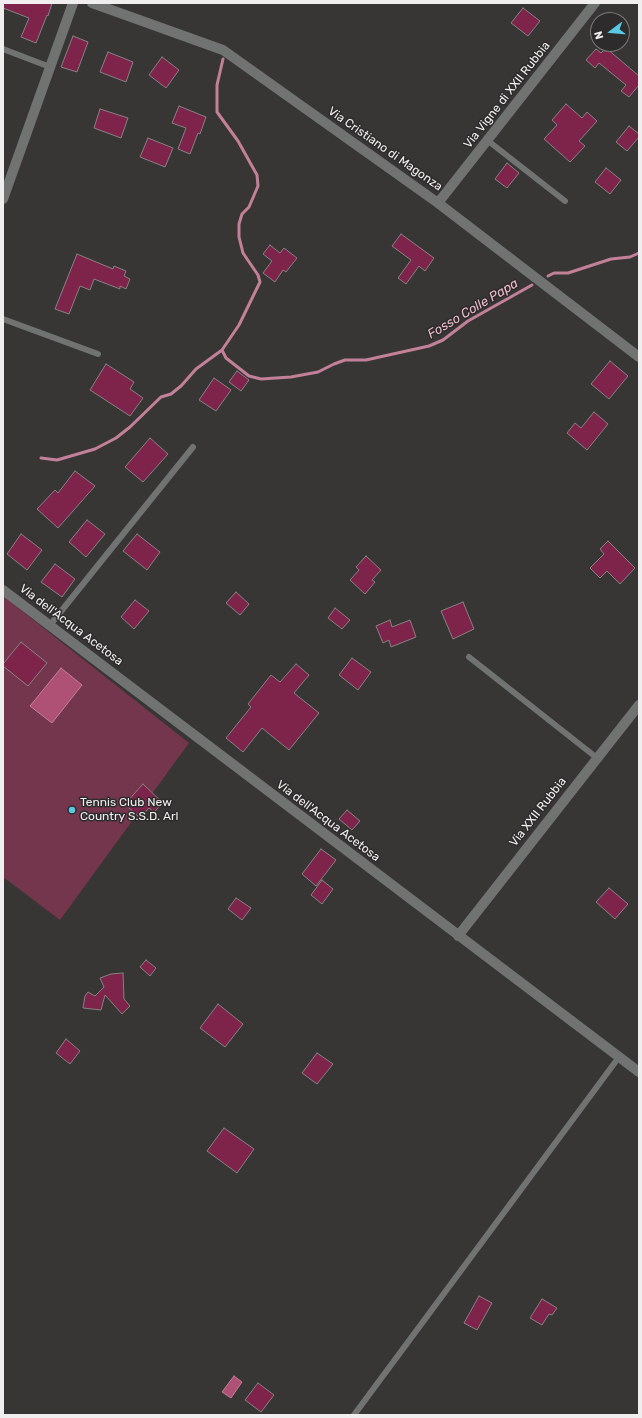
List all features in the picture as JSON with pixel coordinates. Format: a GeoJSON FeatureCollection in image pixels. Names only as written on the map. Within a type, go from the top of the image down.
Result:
{"type":"FeatureCollection","features":[{"type":"Feature","properties":{"kind":"street"},"geometry":{"type":"LineString","coordinates":[[3,200],[73,3]]}},
{"type":"Feature","properties":{"kind":"street","name":"Via Cristiano di Magonza"},"geometry":{"type":"LineString","coordinates":[[92,3],[223,50],[438,203],[639,357]]}},
{"type":"Feature","properties":{"kind":"street","name":"Via Vigne di XXII Rubbia"},"geometry":{"type":"LineString","coordinates":[[438,203],[595,3]]}},
{"type":"Feature","properties":{"kind":"street","name":"Via dell'Acqua Acetosa"},"geometry":{"type":"LineString","coordinates":[[3,590],[639,1072]]}},
{"type":"Feature","properties":{"kind":"street","name":"Via XXII Rubbia"},"geometry":{"type":"LineString","coordinates":[[458,936],[639,705]]}},
{"type":"Feature","properties":{"kind":"lane"},"geometry":{"type":"LineString","coordinates":[[3,49],[50,67]]}},
{"type":"Feature","properties":{"kind":"lane"},"geometry":{"type":"LineString","coordinates":[[487,140],[565,201]]}},
{"type":"Feature","properties":{"kind":"lane"},"geometry":{"type":"LineString","coordinates":[[3,319],[98,354]]}},
{"type":"Feature","properties":{"kind":"lane"},"geometry":{"type":"LineString","coordinates":[[50,625],[193,447]]}},
{"type":"Feature","properties":{"kind":"lane"},"geometry":{"type":"LineString","coordinates":[[469,657],[597,758]]}},
{"type":"Feature","properties":{"kind":"lane"},"geometry":{"type":"LineString","coordinates":[[354,1415],[619,1057]]}},
{"type":"Feature","properties":{"kind":"shaded area","name":"Tennis Club New Country S.S.D. Arl"},"geometry":{"type":"Polygon","coordinates":[[[3,596],[189,743],[60,920],[3,877],[3,596]]]}},
{"type":"Feature","properties":{"kind":"shaded area"},"geometry":{"type":"Polygon","coordinates":[[[61,668],[82,685],[52,723],[30,706],[61,668]]]}},
{"type":"Feature","properties":{"kind":"shaded area"},"geometry":{"type":"Polygon","coordinates":[[[234,1376],[242,1382],[231,1398],[222,1392],[234,1376]]]}},
{"type":"Feature","properties":{"kind":"building"},"geometry":{"type":"Polygon","coordinates":[[[3,3],[52,3],[36,43],[21,37],[29,18],[3,8],[3,3]]]}},
{"type":"Feature","properties":{"kind":"building"},"geometry":{"type":"Polygon","coordinates":[[[523,8],[540,21],[528,36],[511,23],[523,8]]]}},
{"type":"Feature","properties":{"kind":"building"},"geometry":{"type":"Polygon","coordinates":[[[73,36],[88,42],[77,72],[61,67],[73,36]]]}},
{"type":"Feature","properties":{"kind":"building"},"geometry":{"type":"Polygon","coordinates":[[[108,52],[133,62],[126,82],[100,72],[108,52]]]}},
{"type":"Feature","properties":{"kind":"building"},"geometry":{"type":"Polygon","coordinates":[[[593,52],[611,52],[639,76],[639,85],[629,97],[621,91],[626,85],[599,63],[595,68],[586,60],[593,52]]]}},
{"type":"Feature","properties":{"kind":"building"},"geometry":{"type":"Polygon","coordinates":[[[162,57],[179,70],[166,88],[149,75],[162,57]]]}},
{"type":"Feature","properties":{"kind":"building"},"geometry":{"type":"Polygon","coordinates":[[[566,104],[582,118],[587,112],[597,121],[579,141],[585,146],[570,162],[544,139],[557,125],[552,120],[566,104]]]}},
{"type":"Feature","properties":{"kind":"building"},"geometry":{"type":"Polygon","coordinates":[[[179,106],[206,117],[200,134],[198,133],[190,154],[178,149],[186,128],[172,123],[179,106]]]}},
{"type":"Feature","properties":{"kind":"building"},"geometry":{"type":"Polygon","coordinates":[[[100,109],[128,118],[121,138],[94,128],[100,109]]]}},
{"type":"Feature","properties":{"kind":"building"},"geometry":{"type":"Polygon","coordinates":[[[629,126],[639,134],[639,137],[627,151],[616,142],[629,126]]]}},
{"type":"Feature","properties":{"kind":"building"},"geometry":{"type":"Polygon","coordinates":[[[148,138],[173,148],[165,167],[140,157],[148,138]]]}},
{"type":"Feature","properties":{"kind":"building"},"geometry":{"type":"Polygon","coordinates":[[[507,163],[519,173],[507,188],[495,179],[507,163]]]}},
{"type":"Feature","properties":{"kind":"building"},"geometry":{"type":"Polygon","coordinates":[[[606,168],[621,180],[610,194],[595,182],[606,168]]]}},
{"type":"Feature","properties":{"kind":"building"},"geometry":{"type":"Polygon","coordinates":[[[401,234],[434,258],[425,271],[419,266],[406,284],[398,278],[411,260],[392,246],[401,234]]]}},
{"type":"Feature","properties":{"kind":"building"},"geometry":{"type":"Polygon","coordinates":[[[270,245],[280,253],[284,248],[297,258],[286,272],[283,270],[275,282],[263,273],[272,261],[263,254],[270,245]]]}},
{"type":"Feature","properties":{"kind":"building"},"geometry":{"type":"Polygon","coordinates":[[[77,254],[113,269],[114,266],[126,271],[124,276],[130,279],[126,289],[120,286],[120,289],[94,279],[90,290],[80,286],[69,314],[55,309],[77,254]]]}},
{"type":"Feature","properties":{"kind":"building"},"geometry":{"type":"Polygon","coordinates":[[[610,361],[628,376],[609,399],[591,384],[610,361]]]}},
{"type":"Feature","properties":{"kind":"building"},"geometry":{"type":"Polygon","coordinates":[[[106,364],[134,382],[130,389],[143,398],[130,416],[90,390],[106,364]]]}},
{"type":"Feature","properties":{"kind":"building"},"geometry":{"type":"Polygon","coordinates":[[[237,371],[249,380],[241,391],[229,382],[237,371]]]}},
{"type":"Feature","properties":{"kind":"building"},"geometry":{"type":"Polygon","coordinates":[[[214,378],[231,390],[216,411],[199,400],[214,378]]]}},
{"type":"Feature","properties":{"kind":"building"},"geometry":{"type":"Polygon","coordinates":[[[594,412],[608,424],[587,450],[567,433],[575,423],[581,428],[594,412]]]}},
{"type":"Feature","properties":{"kind":"building"},"geometry":{"type":"Polygon","coordinates":[[[150,438],[168,454],[143,482],[125,467],[150,438]]]}},
{"type":"Feature","properties":{"kind":"building"},"geometry":{"type":"Polygon","coordinates":[[[75,471],[95,486],[58,528],[37,509],[55,490],[58,493],[75,471]]]}},
{"type":"Feature","properties":{"kind":"building"},"geometry":{"type":"Polygon","coordinates":[[[87,520],[105,534],[86,557],[69,542],[87,520]]]}},
{"type":"Feature","properties":{"kind":"building"},"geometry":{"type":"Polygon","coordinates":[[[21,534],[42,550],[27,570],[7,554],[21,534]]]}},
{"type":"Feature","properties":{"kind":"building"},"geometry":{"type":"Polygon","coordinates":[[[137,534],[160,552],[147,570],[123,551],[137,534]]]}},
{"type":"Feature","properties":{"kind":"building"},"geometry":{"type":"Polygon","coordinates":[[[608,541],[635,568],[620,584],[607,571],[600,578],[590,568],[604,554],[600,549],[608,541]]]}},
{"type":"Feature","properties":{"kind":"building"},"geometry":{"type":"Polygon","coordinates":[[[366,556],[381,570],[372,580],[375,582],[365,594],[350,580],[359,570],[356,567],[366,556]]]}},
{"type":"Feature","properties":{"kind":"building"},"geometry":{"type":"Polygon","coordinates":[[[55,564],[75,579],[62,597],[41,582],[55,564]]]}},
{"type":"Feature","properties":{"kind":"building"},"geometry":{"type":"Polygon","coordinates":[[[236,592],[249,604],[240,615],[226,603],[236,592]]]}},
{"type":"Feature","properties":{"kind":"building"},"geometry":{"type":"Polygon","coordinates":[[[135,600],[149,611],[134,629],[121,617],[135,600]]]}},
{"type":"Feature","properties":{"kind":"building"},"geometry":{"type":"Polygon","coordinates":[[[463,602],[474,629],[453,639],[441,611],[463,602]]]}},
{"type":"Feature","properties":{"kind":"building"},"geometry":{"type":"Polygon","coordinates":[[[335,608],[350,620],[342,629],[328,618],[335,608]]]}},
{"type":"Feature","properties":{"kind":"building"},"geometry":{"type":"Polygon","coordinates":[[[390,620],[392,627],[410,620],[416,637],[391,647],[389,640],[383,643],[376,626],[390,620]]]}},
{"type":"Feature","properties":{"kind":"building"},"geometry":{"type":"Polygon","coordinates":[[[21,642],[47,663],[28,686],[3,666],[21,642]]]}},
{"type":"Feature","properties":{"kind":"building"},"geometry":{"type":"Polygon","coordinates":[[[352,658],[371,672],[358,690],[339,675],[352,658]]]}},
{"type":"Feature","properties":{"kind":"building"},"geometry":{"type":"Polygon","coordinates":[[[296,664],[309,675],[294,693],[319,713],[289,750],[262,728],[243,752],[226,738],[251,707],[248,704],[271,675],[280,682],[296,664]]]}},
{"type":"Feature","properties":{"kind":"building"},"geometry":{"type":"Polygon","coordinates":[[[143,784],[163,803],[154,812],[149,808],[140,818],[125,804],[143,784]]]}},
{"type":"Feature","properties":{"kind":"building"},"geometry":{"type":"Polygon","coordinates":[[[347,810],[360,821],[352,830],[339,819],[347,810]]]}},
{"type":"Feature","properties":{"kind":"building"},"geometry":{"type":"Polygon","coordinates":[[[321,849],[336,860],[316,886],[302,874],[321,849]]]}},
{"type":"Feature","properties":{"kind":"building"},"geometry":{"type":"Polygon","coordinates":[[[322,880],[333,889],[322,904],[311,895],[322,880]]]}},
{"type":"Feature","properties":{"kind":"building"},"geometry":{"type":"Polygon","coordinates":[[[609,888],[628,904],[615,919],[596,902],[609,888]]]}},
{"type":"Feature","properties":{"kind":"building"},"geometry":{"type":"Polygon","coordinates":[[[236,898],[251,908],[242,920],[228,909],[236,898]]]}},
{"type":"Feature","properties":{"kind":"building"},"geometry":{"type":"Polygon","coordinates":[[[146,960],[156,968],[150,976],[140,967],[146,960]]]}},
{"type":"Feature","properties":{"kind":"building"},"geometry":{"type":"Polygon","coordinates":[[[123,973],[124,999],[130,1006],[122,1014],[105,995],[101,1010],[83,1008],[85,996],[88,992],[95,996],[104,987],[100,978],[111,974],[123,973]]]}},
{"type":"Feature","properties":{"kind":"building"},"geometry":{"type":"Polygon","coordinates":[[[218,1004],[243,1024],[225,1047],[200,1028],[218,1004]]]}},
{"type":"Feature","properties":{"kind":"building"},"geometry":{"type":"Polygon","coordinates":[[[66,1039],[80,1051],[70,1064],[56,1053],[66,1039]]]}},
{"type":"Feature","properties":{"kind":"building"},"geometry":{"type":"Polygon","coordinates":[[[317,1053],[333,1064],[317,1084],[302,1073],[317,1053]]]}},
{"type":"Feature","properties":{"kind":"building"},"geometry":{"type":"Polygon","coordinates":[[[224,1128],[254,1149],[237,1173],[207,1151],[224,1128]]]}},
{"type":"Feature","properties":{"kind":"building"},"geometry":{"type":"Polygon","coordinates":[[[479,1296],[492,1303],[477,1330],[464,1323],[479,1296]]]}},
{"type":"Feature","properties":{"kind":"building"},"geometry":{"type":"Polygon","coordinates":[[[542,1299],[557,1308],[552,1315],[549,1314],[542,1325],[530,1318],[542,1299]]]}},
{"type":"Feature","properties":{"kind":"building"},"geometry":{"type":"Polygon","coordinates":[[[258,1383],[274,1395],[261,1412],[245,1400],[258,1383]]]}},
{"type":"Feature","properties":{"kind":"waterway"},"geometry":{"type":"LineString","coordinates":[[41,458],[57,460],[95,449],[116,438],[130,427],[161,397],[171,394],[181,386],[196,369],[222,350],[239,325],[260,282],[258,275],[243,253],[239,237],[239,224],[242,214],[249,207],[258,186],[257,175],[238,141],[217,112],[217,85],[223,59]]}},
{"type":"Feature","properties":{"kind":"waterway","name":"Fosso Colle Papa"},"geometry":{"type":"LineString","coordinates":[[548,276],[554,273],[568,273],[611,259],[630,257],[639,253]]}},
{"type":"Feature","properties":{"kind":"waterway","name":"Fosso Colle Papa"},"geometry":{"type":"LineString","coordinates":[[222,350],[226,358],[249,376],[261,379],[291,377],[318,372],[345,360],[366,360],[429,346],[443,340],[468,321],[532,285]]}},
{"type":"Feature","properties":{"kind":"place","name":"Tennis Club New Country S.S.D. Arl"},"geometry":{"type":"Point","coordinates":[72,810]}}]}
